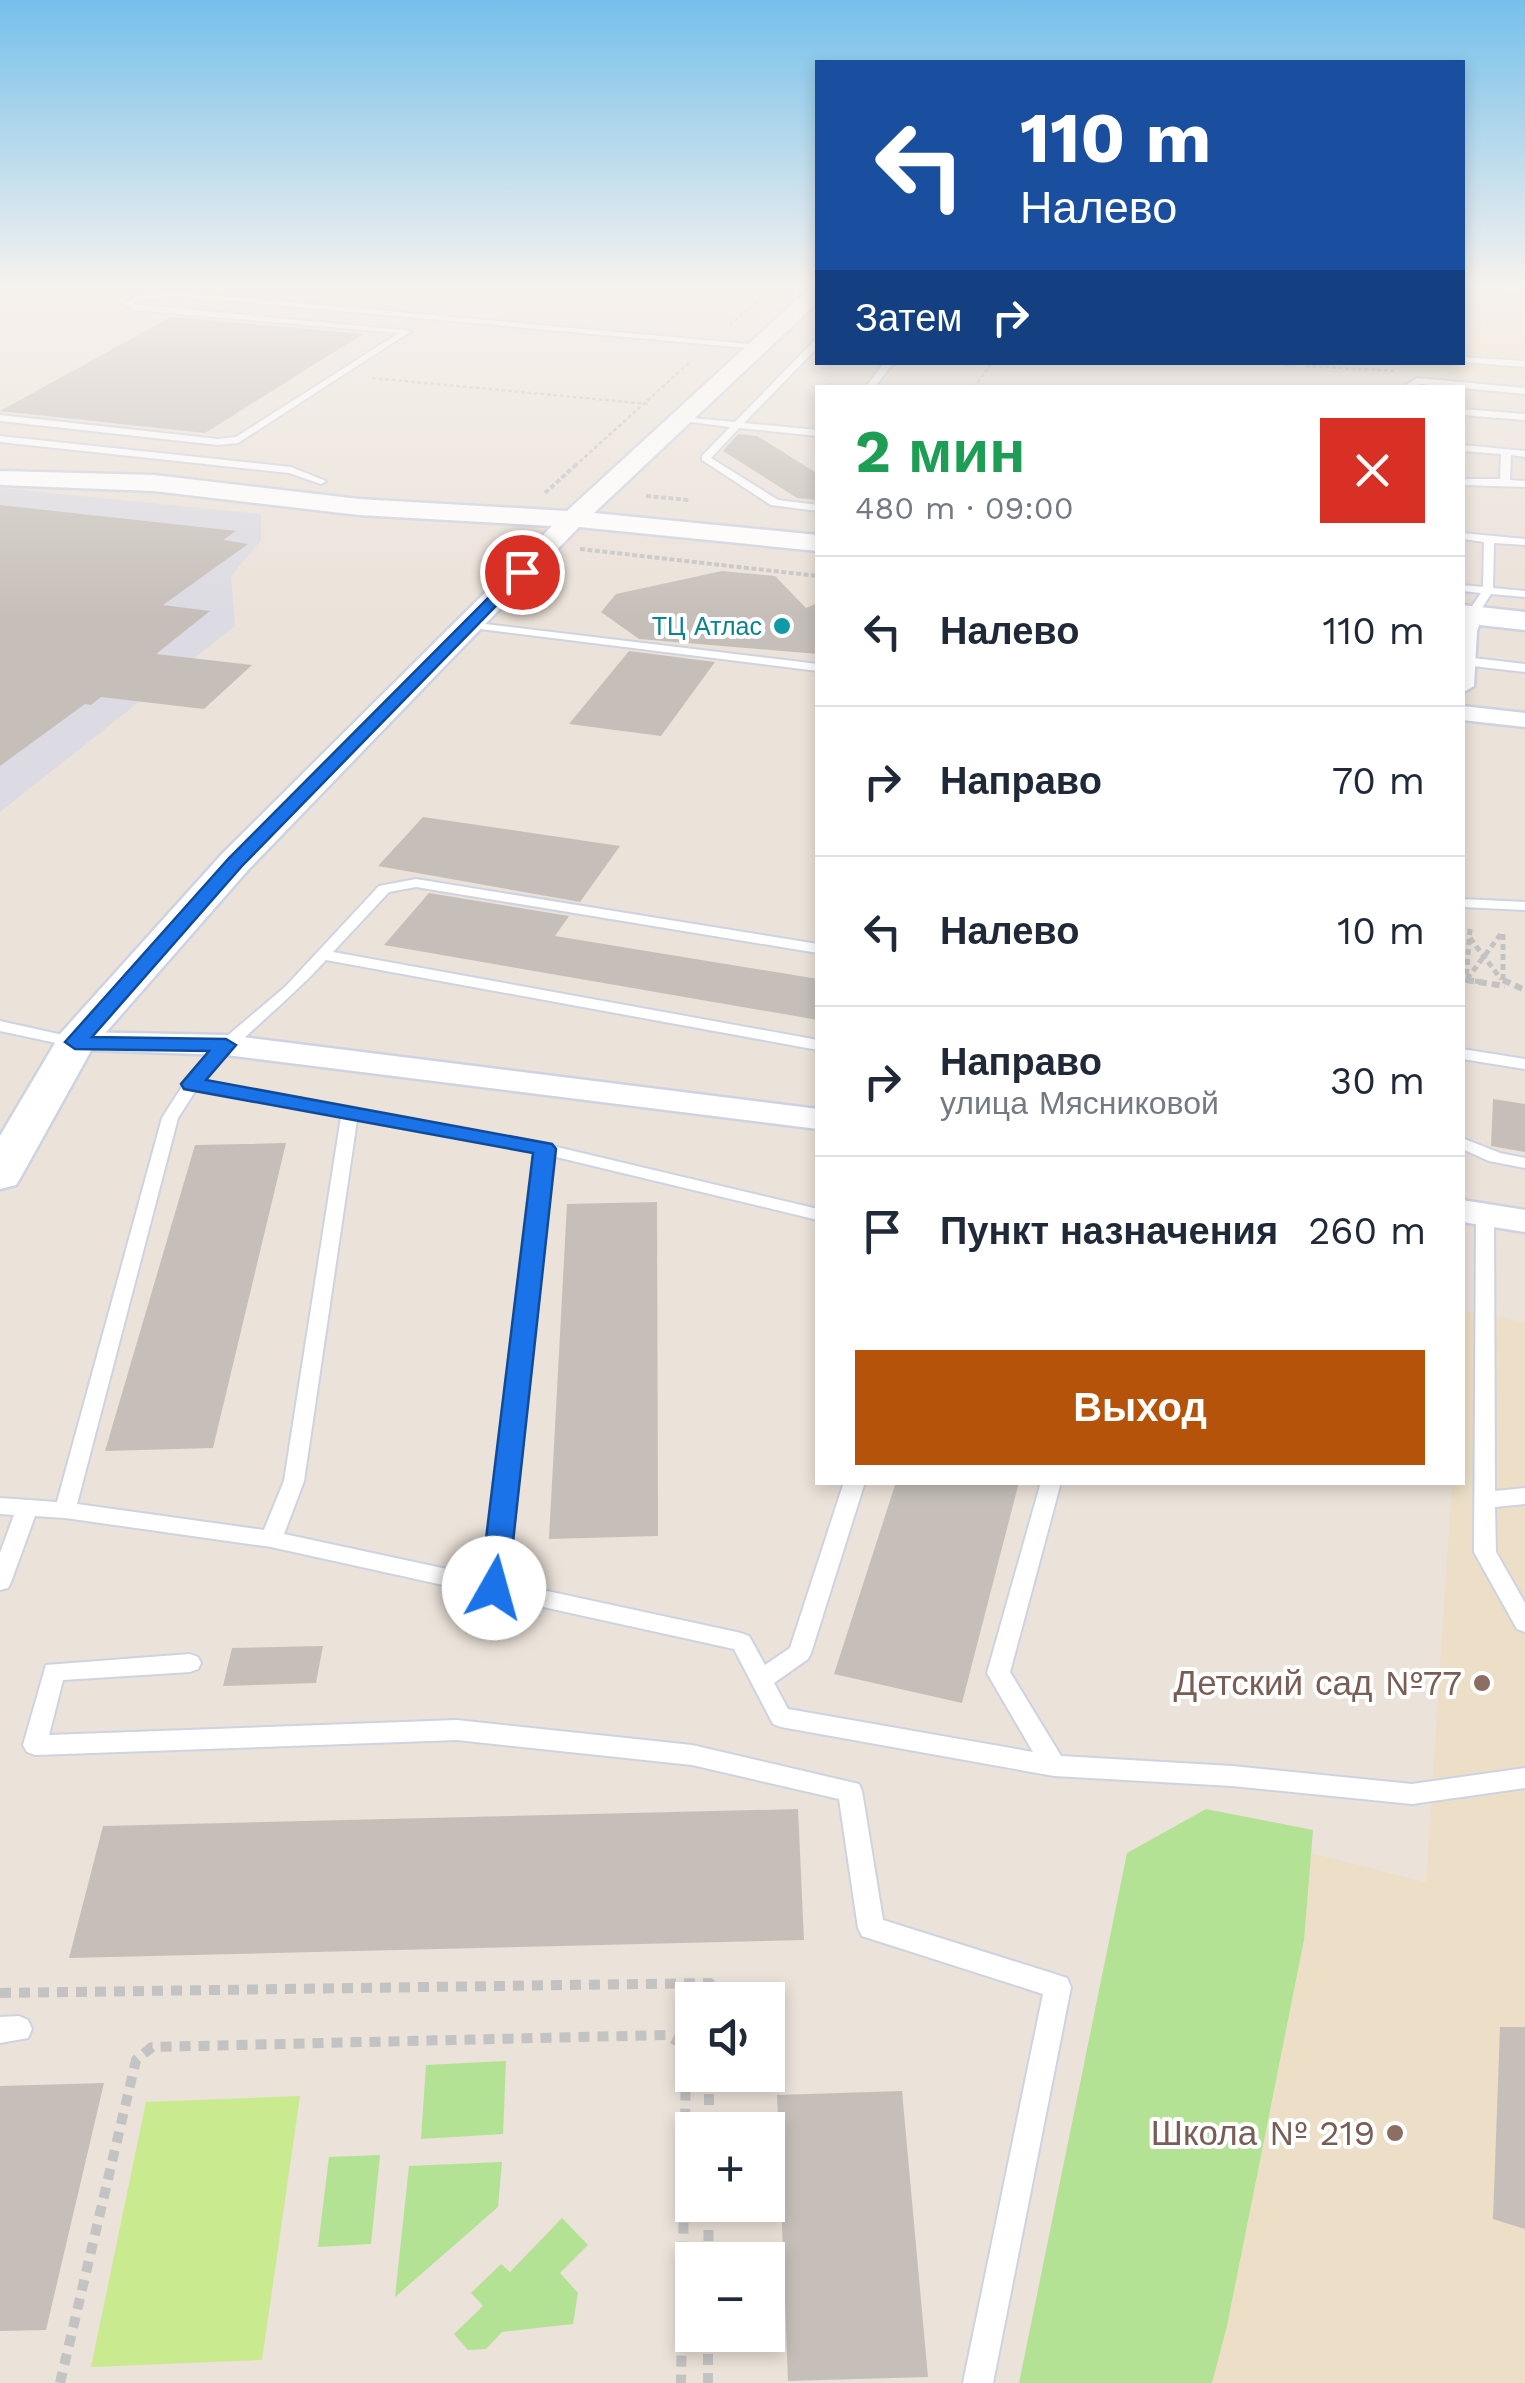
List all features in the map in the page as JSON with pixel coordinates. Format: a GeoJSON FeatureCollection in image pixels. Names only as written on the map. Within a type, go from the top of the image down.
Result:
{"type":"FeatureCollection","features":[{"type":"Feature","properties":{"kind":"street"},"geometry":{"type":"LineString","coordinates":[[0,1175],[75,1042],[235,862],[573,519],[704,395]]}},
{"type":"Feature","properties":{"kind":"street"},"geometry":{"type":"LineString","coordinates":[[0,478],[154,484],[359,507],[573,519],[815,543]]}},
{"type":"Feature","properties":{"kind":"street"},"geometry":{"type":"LineString","coordinates":[[1465,634],[1466,606],[1525,621]]}},
{"type":"Feature","properties":{"kind":"street"},"geometry":{"type":"LineString","coordinates":[[1465,713],[1525,720]]}},
{"type":"Feature","properties":{"kind":"street"},"geometry":{"type":"LineString","coordinates":[[75,1042],[226,1045],[815,1119]]}},
{"type":"Feature","properties":{"kind":"street"},"geometry":{"type":"LineString","coordinates":[[1474,1213],[1525,1220]]}},
{"type":"Feature","properties":{"kind":"lane"},"geometry":{"type":"LineString","coordinates":[[0,418],[228,442],[245,438],[310,395]]}},
{"type":"Feature","properties":{"kind":"lane"},"geometry":{"type":"LineString","coordinates":[[765,395],[705,458],[775,503],[815,508]]}},
{"type":"Feature","properties":{"kind":"lane"},"geometry":{"type":"LineString","coordinates":[[1465,412],[1525,417]]}},
{"type":"Feature","properties":{"kind":"lane"},"geometry":{"type":"LineString","coordinates":[[681,420],[815,432]]}},
{"type":"Feature","properties":{"kind":"lane"},"geometry":{"type":"LineString","coordinates":[[0,439],[292,470],[321,482]]}},
{"type":"Feature","properties":{"kind":"lane"},"geometry":{"type":"LineString","coordinates":[[1465,448],[1525,454]]}},
{"type":"Feature","properties":{"kind":"lane"},"geometry":{"type":"LineString","coordinates":[[1506,452],[1506,482]]}},
{"type":"Feature","properties":{"kind":"lane"},"geometry":{"type":"LineString","coordinates":[[1465,482],[1525,484]]}},
{"type":"Feature","properties":{"kind":"lane"},"geometry":{"type":"LineString","coordinates":[[1465,536],[1525,542]]}},
{"type":"Feature","properties":{"kind":"lane"},"geometry":{"type":"LineString","coordinates":[[1488,590],[1489,538]]}},
{"type":"Feature","properties":{"kind":"lane"},"geometry":{"type":"LineString","coordinates":[[1466,606],[1488,590]]}},
{"type":"Feature","properties":{"kind":"lane"},"geometry":{"type":"LineString","coordinates":[[1466,606],[1488,590],[1525,594]]}},
{"type":"Feature","properties":{"kind":"lane"},"geometry":{"type":"LineString","coordinates":[[468,625],[815,668]]}},
{"type":"Feature","properties":{"kind":"lane"},"geometry":{"type":"LineString","coordinates":[[1465,661],[1525,668]]}},
{"type":"Feature","properties":{"kind":"lane"},"geometry":{"type":"LineString","coordinates":[[65,1510],[170,1118],[192,1084],[226,1045],[290,990],[384,889],[416,883],[815,949]]}},
{"type":"Feature","properties":{"kind":"lane"},"geometry":{"type":"LineString","coordinates":[[1465,903],[1525,906]]}},
{"type":"Feature","properties":{"kind":"lane"},"geometry":{"type":"LineString","coordinates":[[323,955],[815,1044]]}},
{"type":"Feature","properties":{"kind":"lane"},"geometry":{"type":"LineString","coordinates":[[0,1026],[75,1042]]}},
{"type":"Feature","properties":{"kind":"lane"},"geometry":{"type":"LineString","coordinates":[[1465,1054],[1525,1064]]}},
{"type":"Feature","properties":{"kind":"lane"},"geometry":{"type":"LineString","coordinates":[[192,1084],[544,1149],[815,1214]]}},
{"type":"Feature","properties":{"kind":"lane"},"geometry":{"type":"LineString","coordinates":[[270,1540],[294,1481],[350,1112]]}},
{"type":"Feature","properties":{"kind":"lane"},"geometry":{"type":"LineString","coordinates":[[1465,1144],[1495,1158],[1525,1163]]}},
{"type":"Feature","properties":{"kind":"lane"},"geometry":{"type":"LineString","coordinates":[[494,1588],[544,1149]]}},
{"type":"Feature","properties":{"kind":"lane"},"geometry":{"type":"LineString","coordinates":[[1474,1213],[1485,1552],[1525,1623]]}},
{"type":"Feature","properties":{"kind":"lane"},"geometry":{"type":"LineString","coordinates":[[761,1680],[800,1653],[854,1485]]}},
{"type":"Feature","properties":{"kind":"lane"},"geometry":{"type":"LineString","coordinates":[[1049,1485],[998,1674],[1054,1766]]}},
{"type":"Feature","properties":{"kind":"lane"},"geometry":{"type":"LineString","coordinates":[[1485,1500],[1525,1496]]}},
{"type":"Feature","properties":{"kind":"lane"},"geometry":{"type":"LineString","coordinates":[[0,1506],[65,1510],[270,1540],[741,1642],[781,1717],[1054,1766],[1232,1776],[1412,1794],[1525,1778]]}},
{"type":"Feature","properties":{"kind":"lane"},"geometry":{"type":"LineString","coordinates":[[0,1582],[27,1508]]}},
{"type":"Feature","properties":{"kind":"lane"},"geometry":{"type":"LineString","coordinates":[[190,1663],[54,1670],[35,1745],[457,1730],[692,1755],[850,1791],[872,1928],[1058,1987],[978,2383]]}},
{"type":"Feature","properties":{"kind":"path"},"geometry":{"type":"LineString","coordinates":[[563,395],[638,402]]}},
{"type":"Feature","properties":{"kind":"path"},"geometry":{"type":"LineString","coordinates":[[1466,980],[1470,933],[1503,983]]}},
{"type":"Feature","properties":{"kind":"path"},"geometry":{"type":"LineString","coordinates":[[1467,961],[1502,934],[1503,983]]}},
{"type":"Feature","properties":{"kind":"path"},"geometry":{"type":"LineString","coordinates":[[1466,980],[1482,953]]}},
{"type":"Feature","properties":{"kind":"path"},"geometry":{"type":"LineString","coordinates":[[1467,961],[1476,966]]}},
{"type":"Feature","properties":{"kind":"path"},"geometry":{"type":"LineString","coordinates":[[1466,980],[1503,983],[1525,990]]}},
{"type":"Feature","properties":{"kind":"path"},"geometry":{"type":"LineString","coordinates":[[0,1993],[675,1983]]}},
{"type":"Feature","properties":{"kind":"path"},"geometry":{"type":"LineString","coordinates":[[60,2383],[136,2060],[152,2047],[666,2035],[680,2043],[686,2060],[680,2383]]}},
{"type":"Feature","properties":{"kind":"path"},"geometry":{"type":"LineString","coordinates":[[708,2352],[708,2383]]}},
{"type":"Feature","properties":{"kind":"shaded area"},"geometry":{"type":"Polygon","coordinates":[[[0,488],[261,514],[261,540],[231,576],[235,626],[0,812],[0,488]]]}},
{"type":"Feature","properties":{"kind":"shaded area","name":"Школа № 219"},"geometry":{"type":"Polygon","coordinates":[[[1465,1311],[1525,1322],[1525,2383],[1212,2383],[1227,2326],[1304,1940],[1311,1853],[1426,1882],[1452,1485],[1465,1485],[1465,1311]]]}},
{"type":"Feature","properties":{"kind":"green space"},"geometry":{"type":"Polygon","coordinates":[[[1206,1809],[1313,1830],[1304,1940],[1227,2326],[1212,2383],[1019,2383],[1127,1853],[1206,1809]]]}},
{"type":"Feature","properties":{"kind":"green space"},"geometry":{"type":"Polygon","coordinates":[[[506,2061],[503,2134],[421,2139],[426,2065],[506,2061]]]}},
{"type":"Feature","properties":{"kind":"green space"},"geometry":{"type":"Polygon","coordinates":[[[300,2096],[262,2360],[91,2367],[146,2102],[300,2096]]]}},
{"type":"Feature","properties":{"kind":"green space"},"geometry":{"type":"Polygon","coordinates":[[[380,2155],[371,2244],[318,2247],[329,2157],[380,2155]]]}},
{"type":"Feature","properties":{"kind":"green space"},"geometry":{"type":"Polygon","coordinates":[[[502,2162],[498,2207],[395,2297],[409,2166],[502,2162]]]}},
{"type":"Feature","properties":{"kind":"green space"},"geometry":{"type":"Polygon","coordinates":[[[562,2218],[588,2245],[560,2273],[578,2293],[573,2324],[502,2332],[486,2349],[468,2350],[454,2334],[483,2306],[471,2293],[501,2264],[510,2272],[562,2218]]]}},
{"type":"Feature","properties":{"kind":"building"},"geometry":{"type":"Polygon","coordinates":[[[29,395],[265,395],[205,433],[0,411],[29,395]]]}},
{"type":"Feature","properties":{"kind":"building"},"geometry":{"type":"Polygon","coordinates":[[[738,434],[757,436],[815,472],[815,500],[797,498],[723,451],[738,434]]]}},
{"type":"Feature","properties":{"kind":"building"},"geometry":{"type":"Polygon","coordinates":[[[0,505],[236,531],[223,540],[248,544],[163,605],[210,611],[156,654],[252,665],[204,709],[101,697],[91,705],[85,704],[0,766],[0,505]]]}},
{"type":"Feature","properties":{"kind":"building"},"geometry":{"type":"Polygon","coordinates":[[[722,571],[775,576],[806,608],[815,604],[815,654],[639,639],[601,612],[616,594],[722,571]]]}},
{"type":"Feature","properties":{"kind":"building"},"geometry":{"type":"Polygon","coordinates":[[[629,651],[715,662],[661,736],[569,724],[629,651]]]}},
{"type":"Feature","properties":{"kind":"building"},"geometry":{"type":"Polygon","coordinates":[[[423,817],[620,846],[580,902],[378,866],[423,817]]]}},
{"type":"Feature","properties":{"kind":"building"},"geometry":{"type":"Polygon","coordinates":[[[429,893],[569,916],[555,936],[815,979],[815,1019],[384,945],[429,893]]]}},
{"type":"Feature","properties":{"kind":"building"},"geometry":{"type":"Polygon","coordinates":[[[1493,1099],[1525,1104],[1525,1152],[1491,1146],[1493,1099]]]}},
{"type":"Feature","properties":{"kind":"building"},"geometry":{"type":"Polygon","coordinates":[[[286,1143],[213,1448],[105,1451],[195,1145],[286,1143]]]}},
{"type":"Feature","properties":{"kind":"building"},"geometry":{"type":"Polygon","coordinates":[[[657,1202],[658,1536],[549,1539],[567,1204],[657,1202]]]}},
{"type":"Feature","properties":{"kind":"building"},"geometry":{"type":"Polygon","coordinates":[[[895,1485],[1018,1485],[962,1703],[834,1674],[895,1485]]]}},
{"type":"Feature","properties":{"kind":"building"},"geometry":{"type":"Polygon","coordinates":[[[323,1646],[316,1683],[223,1686],[232,1648],[323,1646]]]}},
{"type":"Feature","properties":{"kind":"building"},"geometry":{"type":"Polygon","coordinates":[[[798,1809],[804,1940],[69,1958],[103,1826],[798,1809]]]}},
{"type":"Feature","properties":{"kind":"building"},"geometry":{"type":"Polygon","coordinates":[[[1500,2027],[1525,2027],[1525,2229],[1493,2219],[1500,2027]]]}},
{"type":"Feature","properties":{"kind":"building"},"geometry":{"type":"Polygon","coordinates":[[[104,2083],[46,2330],[0,2331],[0,2086],[104,2083]]]}},
{"type":"Feature","properties":{"kind":"building"},"geometry":{"type":"Polygon","coordinates":[[[902,2091],[928,2377],[788,2381],[782,2222],[785,2222],[785,2112],[778,2112],[777,2095],[902,2091]]]}},
{"type":"Feature","properties":{"kind":"place","name":"ТЦ Атлас"},"geometry":{"type":"Point","coordinates":[782,626]}},
{"type":"Feature","properties":{"kind":"place","name":"Детский сад №77"},"geometry":{"type":"Point","coordinates":[1482,1683]}},
{"type":"Feature","properties":{"kind":"place","name":"Школа № 219"},"geometry":{"type":"Point","coordinates":[1395,2133]}},
{"type":"Feature","properties":{"kind":"route"},"geometry":{"type":"LineString","coordinates":[[494,1588],[544,1149],[192,1084],[226,1045],[75,1042],[235,862],[522,572]]}}]}
